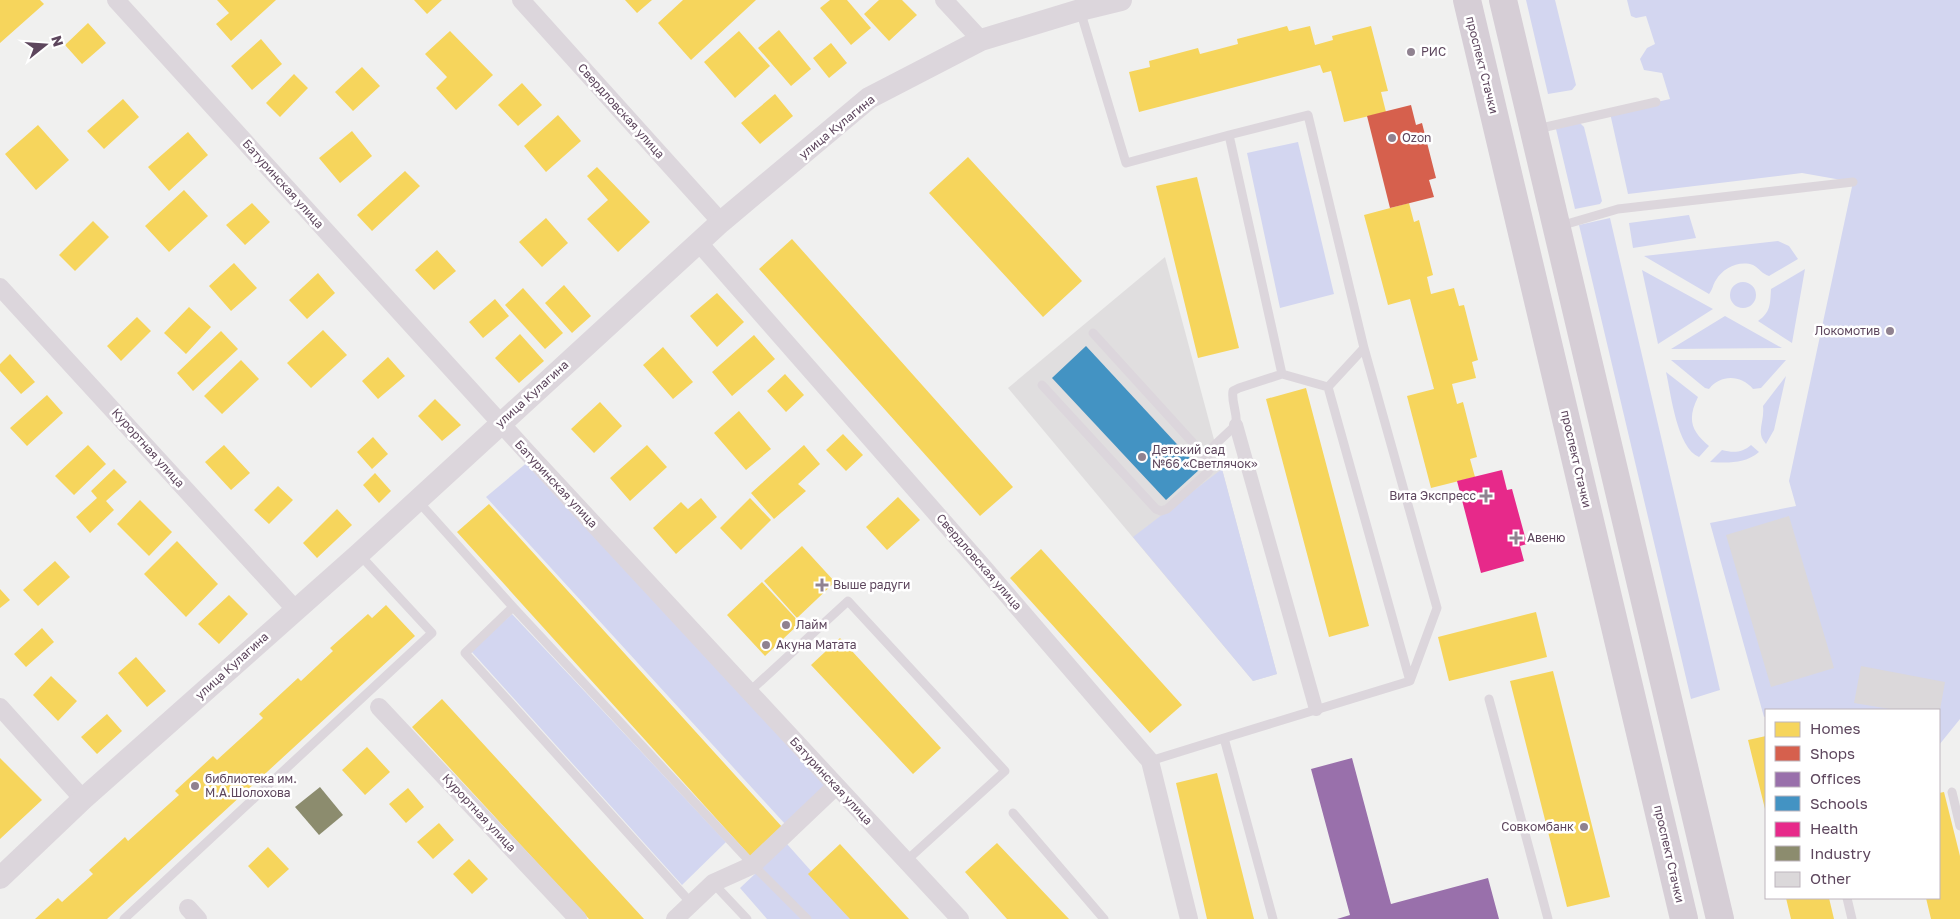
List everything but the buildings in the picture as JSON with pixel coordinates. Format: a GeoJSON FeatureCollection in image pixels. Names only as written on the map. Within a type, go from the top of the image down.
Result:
{"type":"FeatureCollection","features":[{"type":"Feature","properties":{"kind":"main road","name":"проспект Стачки"},"geometry":{"type":"LineString","coordinates":[[1466,0],[1684,919]]}},
{"type":"Feature","properties":{"kind":"main road"},"geometry":{"type":"LineString","coordinates":[[1503,0],[1720,919]]}},
{"type":"Feature","properties":{"kind":"street","name":"Батуринская улица"},"geometry":{"type":"LineString","coordinates":[[116,0],[500,423],[960,919]]}},
{"type":"Feature","properties":{"kind":"street","name":"Свердловская улица"},"geometry":{"type":"LineString","coordinates":[[521,0],[721,222]]}},
{"type":"Feature","properties":{"kind":"street"},"geometry":{"type":"LineString","coordinates":[[944,0],[981,40]]}},
{"type":"Feature","properties":{"kind":"street","name":"улица Кулагина"},"geometry":{"type":"LineString","coordinates":[[0,878],[83,799],[359,554],[721,222],[869,98],[981,40],[1080,10],[1121,0]]}},
{"type":"Feature","properties":{"kind":"street","name":"Свердловская улица"},"geometry":{"type":"LineString","coordinates":[[698,243],[984,568],[1150,761],[1188,919]]}},
{"type":"Feature","properties":{"kind":"street","name":"Курортная улица"},"geometry":{"type":"LineString","coordinates":[[0,287],[295,609]]}},
{"type":"Feature","properties":{"kind":"street"},"geometry":{"type":"LineString","coordinates":[[1236,425],[1316,710]]}},
{"type":"Feature","properties":{"kind":"street"},"geometry":{"type":"LineString","coordinates":[[0,707],[83,799]]}},
{"type":"Feature","properties":{"kind":"street","name":"Курортная улица"},"geometry":{"type":"LineString","coordinates":[[379,707],[578,919]]}},
{"type":"Feature","properties":{"kind":"street"},"geometry":{"type":"LineString","coordinates":[[675,919],[713,883],[753,865],[836,786]]}},
{"type":"Feature","properties":{"kind":"lane"},"geometry":{"type":"LineString","coordinates":[[1080,10],[1126,163],[1308,115],[1364,348],[1437,608],[1410,681]]}},
{"type":"Feature","properties":{"kind":"lane"},"geometry":{"type":"LineString","coordinates":[[1534,129],[1656,102]]}},
{"type":"Feature","properties":{"kind":"lane"},"geometry":{"type":"LineString","coordinates":[[1230,135],[1282,374]]}},
{"type":"Feature","properties":{"kind":"lane"},"geometry":{"type":"LineString","coordinates":[[1557,227],[1618,209],[1853,182]]}},
{"type":"Feature","properties":{"kind":"lane"},"geometry":{"type":"LineString","coordinates":[[1042,385],[1156,509],[1161,511],[1167,509],[1208,472],[1211,467],[1210,462],[1093,333]]}},
{"type":"Feature","properties":{"kind":"lane"},"geometry":{"type":"LineString","coordinates":[[1328,387],[1364,348]]}},
{"type":"Feature","properties":{"kind":"lane"},"geometry":{"type":"LineString","coordinates":[[1204,455],[1236,425],[1237,419],[1232,400],[1233,391],[1282,374],[1328,387]]}},
{"type":"Feature","properties":{"kind":"lane"},"geometry":{"type":"LineString","coordinates":[[1328,387],[1410,681]]}},
{"type":"Feature","properties":{"kind":"lane"},"geometry":{"type":"LineString","coordinates":[[417,500],[513,607],[753,865],[806,919]]}},
{"type":"Feature","properties":{"kind":"lane"},"geometry":{"type":"LineString","coordinates":[[124,919],[432,633],[359,554]]}},
{"type":"Feature","properties":{"kind":"lane"},"geometry":{"type":"LineString","coordinates":[[749,692],[848,600],[1004,771],[906,861]]}},
{"type":"Feature","properties":{"kind":"lane"},"geometry":{"type":"LineString","coordinates":[[513,607],[465,653],[691,903]]}},
{"type":"Feature","properties":{"kind":"lane"},"geometry":{"type":"LineString","coordinates":[[1150,761],[1410,681]]}},
{"type":"Feature","properties":{"kind":"lane"},"geometry":{"type":"LineString","coordinates":[[1489,699],[1548,919]]}},
{"type":"Feature","properties":{"kind":"lane"},"geometry":{"type":"LineString","coordinates":[[1224,738],[1273,919]]}},
{"type":"Feature","properties":{"kind":"lane"},"geometry":{"type":"LineString","coordinates":[[1952,792],[1960,826]]}},
{"type":"Feature","properties":{"kind":"lane"},"geometry":{"type":"LineString","coordinates":[[1013,813],[1104,919]]}},
{"type":"Feature","properties":{"kind":"lane"},"geometry":{"type":"LineString","coordinates":[[713,883],[747,919]]}},
{"type":"Feature","properties":{"kind":"lane"},"geometry":{"type":"LineString","coordinates":[[1847,899],[1852,919]]}},
{"type":"Feature","properties":{"kind":"shaded area"},"geometry":{"type":"Polygon","coordinates":[[[1526,0],[1555,0],[1576,85],[1572,90],[1548,94],[1526,0]]]}},
{"type":"Feature","properties":{"kind":"shaded area","name":"Локомотив"},"geometry":{"type":"Polygon","coordinates":[[[1627,0],[1960,0],[1960,719],[1940,744],[1940,709],[1765,709],[1764,717],[1710,523],[1796,506],[1789,481],[1853,182],[1802,173],[1628,194],[1610,113],[1670,99],[1662,73],[1644,70],[1640,59],[1647,48],[1655,44],[1646,16],[1636,18],[1631,16],[1627,0]]]}},
{"type":"Feature","properties":{"kind":"shaded area"},"geometry":{"type":"Polygon","coordinates":[[[1580,123],[1584,127],[1602,201],[1600,204],[1575,209],[1556,129],[1580,123]]]}},
{"type":"Feature","properties":{"kind":"shaded area"},"geometry":{"type":"Polygon","coordinates":[[[1298,142],[1334,294],[1280,308],[1247,153],[1298,142]]]}},
{"type":"Feature","properties":{"kind":"shaded area"},"geometry":{"type":"Polygon","coordinates":[[[1689,215],[1696,238],[1633,248],[1629,223],[1689,215]]]}},
{"type":"Feature","properties":{"kind":"shaded area"},"geometry":{"type":"Polygon","coordinates":[[[1610,218],[1720,690],[1691,699],[1579,225],[1610,218]]]}},
{"type":"Feature","properties":{"kind":"shaded area"},"geometry":{"type":"Polygon","coordinates":[[[1778,241],[1789,246],[1798,259],[1769,276],[1753,265],[1737,264],[1719,276],[1709,294],[1644,256],[1778,241]]]}},
{"type":"Feature","properties":{"kind":"shaded area","name":"Детский сад №66 «Светлячок»"},"geometry":{"type":"Polygon","coordinates":[[[1165,257],[1277,674],[1253,681],[1008,388],[1165,257]]]}},
{"type":"Feature","properties":{"kind":"shaded area"},"geometry":{"type":"Polygon","coordinates":[[[1805,269],[1792,343],[1758,321],[1768,311],[1771,289],[1805,269]]]}},
{"type":"Feature","properties":{"kind":"shaded area"},"geometry":{"type":"Polygon","coordinates":[[[1642,270],[1713,309],[1658,344],[1642,270]]]}},
{"type":"Feature","properties":{"kind":"shaded area"},"geometry":{"type":"Polygon","coordinates":[[[1743,282],[1752,286],[1756,295],[1752,304],[1743,308],[1734,304],[1730,295],[1734,286],[1743,282]]]}},
{"type":"Feature","properties":{"kind":"shaded area"},"geometry":{"type":"Polygon","coordinates":[[[1725,316],[1782,348],[1671,349],[1725,316]]]}},
{"type":"Feature","properties":{"kind":"shaded area"},"geometry":{"type":"Polygon","coordinates":[[[1671,360],[1786,360],[1761,388],[1753,389],[1743,381],[1731,378],[1719,381],[1709,389],[1705,388],[1671,360]]]}},
{"type":"Feature","properties":{"kind":"shaded area"},"geometry":{"type":"Polygon","coordinates":[[[1666,372],[1698,397],[1693,412],[1693,424],[1698,435],[1709,446],[1699,457],[1691,452],[1680,432],[1666,372]]]}},
{"type":"Feature","properties":{"kind":"shaded area"},"geometry":{"type":"Polygon","coordinates":[[[1786,376],[1774,430],[1766,444],[1761,436],[1763,406],[1786,376]]]}},
{"type":"Feature","properties":{"kind":"shaded area"},"geometry":{"type":"Polygon","coordinates":[[[1751,445],[1759,452],[1748,459],[1742,461],[1710,462],[1722,450],[1737,452],[1751,445]]]}},
{"type":"Feature","properties":{"kind":"shaded area"},"geometry":{"type":"Polygon","coordinates":[[[529,461],[829,785],[786,825],[486,497],[529,461]]]}},
{"type":"Feature","properties":{"kind":"shaded area"},"geometry":{"type":"Polygon","coordinates":[[[1222,469],[1277,674],[1253,681],[1133,537],[1222,469]]]}},
{"type":"Feature","properties":{"kind":"shaded area"},"geometry":{"type":"Polygon","coordinates":[[[512,614],[726,842],[682,885],[471,651],[512,614]]]}},
{"type":"Feature","properties":{"kind":"shaded area"},"geometry":{"type":"Polygon","coordinates":[[[787,844],[854,919],[767,919],[740,888],[787,844]]]}},
{"type":"Feature","properties":{"kind":"place","name":"РИС"},"geometry":{"type":"Point","coordinates":[1411,52]}},
{"type":"Feature","properties":{"kind":"place","name":"Ozon"},"geometry":{"type":"Point","coordinates":[1392,138]}},
{"type":"Feature","properties":{"kind":"place","name":"Локомотив"},"geometry":{"type":"Point","coordinates":[1890,331]}},
{"type":"Feature","properties":{"kind":"place","name":"Детский сад №66 «Светлячок»"},"geometry":{"type":"Point","coordinates":[1142,457]}},
{"type":"Feature","properties":{"kind":"place","name":"Вита Экспресс"},"geometry":{"type":"Point","coordinates":[1486,496]}},
{"type":"Feature","properties":{"kind":"place","name":"Авеню"},"geometry":{"type":"Point","coordinates":[1516,538]}},
{"type":"Feature","properties":{"kind":"place","name":"Выше радуги"},"geometry":{"type":"Point","coordinates":[822,585]}},
{"type":"Feature","properties":{"kind":"place","name":"Лайм"},"geometry":{"type":"Point","coordinates":[786,625]}},
{"type":"Feature","properties":{"kind":"place","name":"Акуна Матата"},"geometry":{"type":"Point","coordinates":[766,645]}},
{"type":"Feature","properties":{"kind":"place","name":"библиотека им. М.А.Шолохова"},"geometry":{"type":"Point","coordinates":[195,786]}},
{"type":"Feature","properties":{"kind":"place","name":"Совкомбанк"},"geometry":{"type":"Point","coordinates":[1584,827]}}]}
